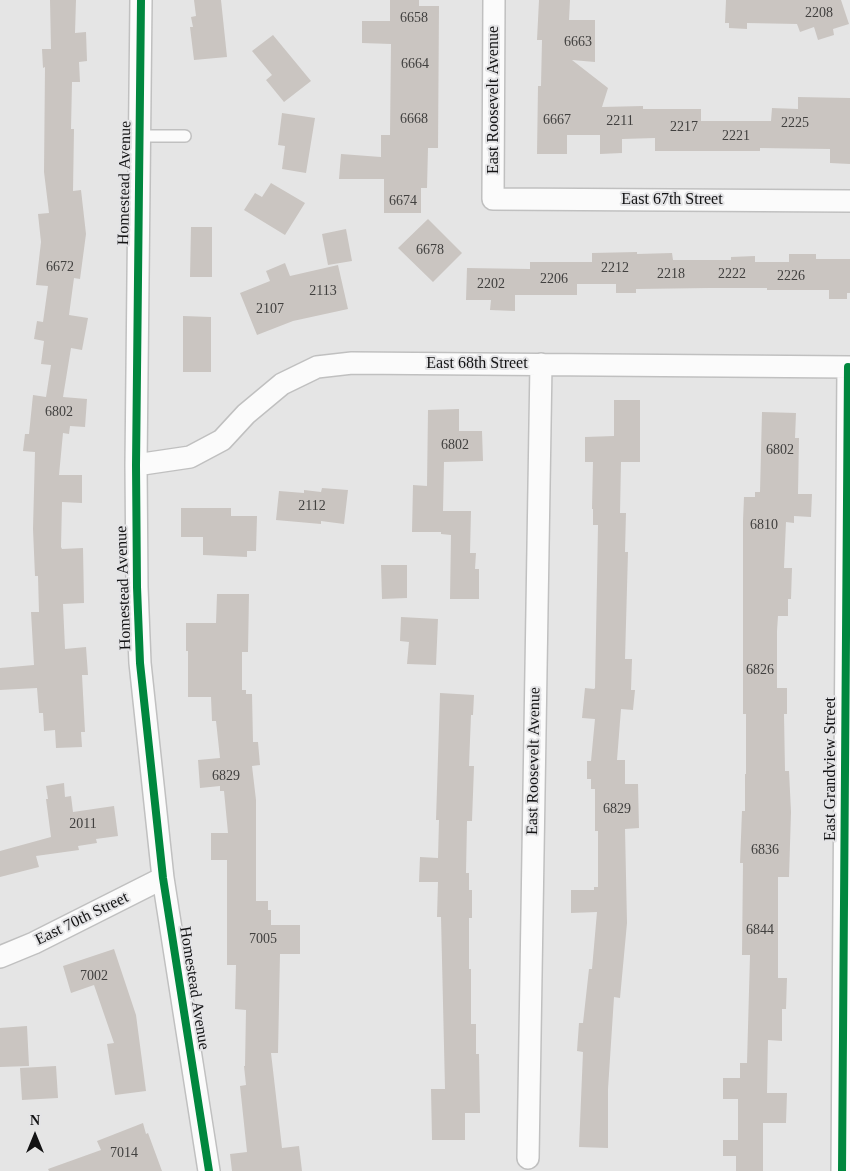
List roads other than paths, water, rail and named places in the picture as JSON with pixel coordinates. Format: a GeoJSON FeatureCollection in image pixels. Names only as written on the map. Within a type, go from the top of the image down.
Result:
{"type":"FeatureCollection","features":[{"type":"Feature","properties":{"kind":"street","name":"Homestead Avenue"},"geometry":{"type":"LineString","coordinates":[[141,0],[136,465],[140,662],[164,878],[209,1171]]}},
{"type":"Feature","properties":{"kind":"street","name":"East Roosevelt Avenue"},"geometry":{"type":"LineString","coordinates":[[493,199],[494,0]]}},
{"type":"Feature","properties":{"kind":"street","name":"East 67th Street"},"geometry":{"type":"LineString","coordinates":[[493,199],[850,202]]}},
{"type":"Feature","properties":{"kind":"street","name":"East 68th Street"},"geometry":{"type":"LineString","coordinates":[[136,465],[190,457],[222,440],[246,414],[282,384],[317,366],[352,363],[849,367]]}},
{"type":"Feature","properties":{"kind":"street","name":"East Roosevelt Avenue"},"geometry":{"type":"LineString","coordinates":[[528,1158],[541,364]]}},
{"type":"Feature","properties":{"kind":"street","name":"East Grandview Street"},"geometry":{"type":"LineString","coordinates":[[842,1171],[849,367]]}},
{"type":"Feature","properties":{"kind":"street","name":"East 70th Street"},"geometry":{"type":"LineString","coordinates":[[0,957],[34,943],[164,878]]}},
{"type":"Feature","properties":{"kind":"lane"},"geometry":{"type":"LineString","coordinates":[[140,136],[185,136]]}}]}
